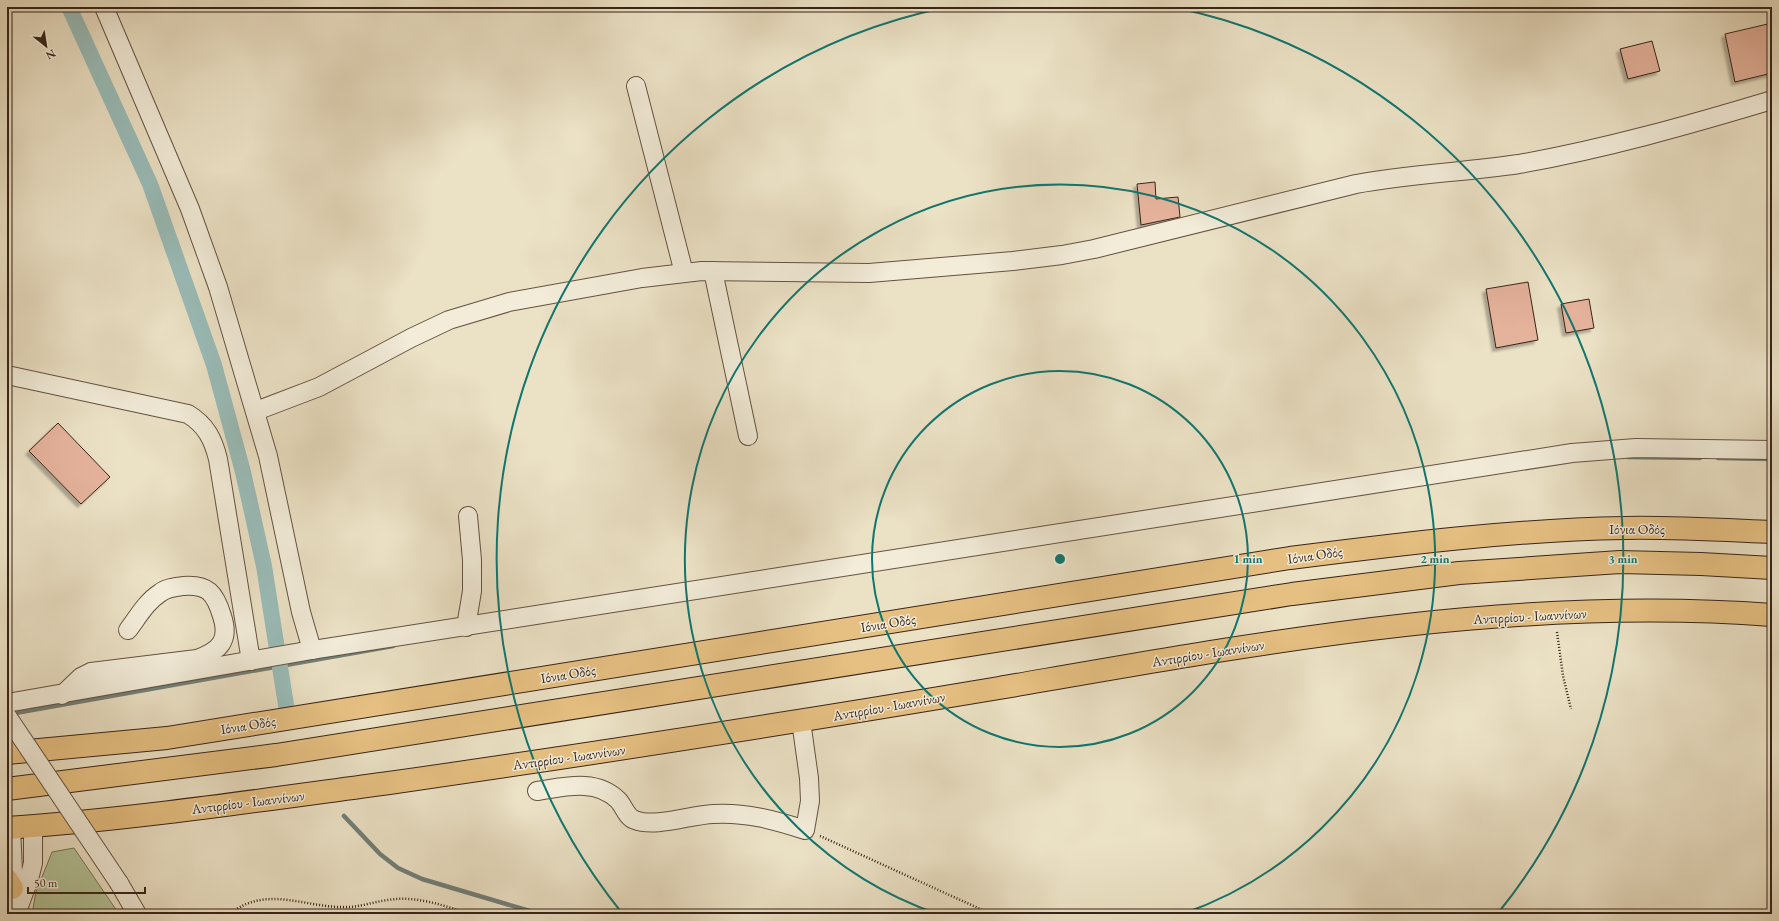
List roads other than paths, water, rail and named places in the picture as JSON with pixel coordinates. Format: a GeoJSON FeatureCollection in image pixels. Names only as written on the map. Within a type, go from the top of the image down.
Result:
{"type":"FeatureCollection","features":[{"type":"Feature","properties":{"kind":"main road","name":"Ιόνια Οδός"},"geometry":{"type":"LineString","coordinates":[[7,753],[167,738],[1290,558],[1376,547],[1458,538],[1624,528],[1772,532]]}},
{"type":"Feature","properties":{"kind":"main road"},"geometry":{"type":"LineString","coordinates":[[7,789],[276,755],[1292,594],[1377,582],[1459,573],[1620,562],[1772,568]]}},
{"type":"Feature","properties":{"kind":"main road","name":"Αντιρρίου - Ιωαννίνων"},"geometry":{"type":"LineString","coordinates":[[9,827],[147,815],[260,801],[568,758],[1307,637],[1480,617],[1556,613],[1663,610],[1772,615]]}},
{"type":"Feature","properties":{"kind":"street"},"geometry":{"type":"LineString","coordinates":[[104,7],[190,209],[218,287],[256,411],[269,462],[301,612],[312,650]]}},
{"type":"Feature","properties":{"kind":"street"},"geometry":{"type":"LineString","coordinates":[[636,86],[684,273]]}},
{"type":"Feature","properties":{"kind":"street"},"geometry":{"type":"LineString","coordinates":[[256,411],[319,387],[411,338],[456,317],[509,302],[642,278],[684,273],[713,271],[869,273],[966,266],[1062,255],[1107,246],[1356,184],[1392,178],[1440,174],[1519,164],[1561,155],[1673,129],[1772,100]]}},
{"type":"Feature","properties":{"kind":"street"},"geometry":{"type":"LineString","coordinates":[[713,271],[748,436]]}},
{"type":"Feature","properties":{"kind":"street"},"geometry":{"type":"LineString","coordinates":[[7,375],[188,414],[198,420],[208,432],[215,445],[251,661]]}},
{"type":"Feature","properties":{"kind":"street"},"geometry":{"type":"LineString","coordinates":[[7,703],[62,695],[312,650],[1572,453],[1636,448],[1772,450]]}},
{"type":"Feature","properties":{"kind":"street"},"geometry":{"type":"LineString","coordinates":[[466,627],[472,591],[472,560],[468,516]]}},
{"type":"Feature","properties":{"kind":"street"},"geometry":{"type":"LineString","coordinates":[[62,695],[81,677],[90,672],[197,659],[208,655],[218,648],[223,640],[226,628],[214,595],[205,588],[197,585],[168,588],[160,592],[150,600],[128,630]]}},
{"type":"Feature","properties":{"kind":"street"},"geometry":{"type":"LineString","coordinates":[[7,716],[137,914]]}},
{"type":"Feature","properties":{"kind":"street"},"geometry":{"type":"LineString","coordinates":[[537,791],[572,786],[590,786],[607,790],[619,800],[625,812],[634,820],[650,823],[666,822],[691,816],[742,814],[776,820],[805,830],[810,801],[809,778],[801,721]]}},
{"type":"Feature","properties":{"kind":"street"},"geometry":{"type":"LineString","coordinates":[[16,913],[29,879],[33,863],[33,826]]}},
{"type":"Feature","properties":{"kind":"street"},"geometry":{"type":"LineString","coordinates":[[9,827],[10,884],[16,913]]}},
{"type":"Feature","properties":{"kind":"waterway"},"geometry":{"type":"LineString","coordinates":[[69,7],[150,184],[214,365],[243,472],[264,566],[277,649]]}},
{"type":"Feature","properties":{"kind":"waterway"},"geometry":{"type":"LineString","coordinates":[[1628,457],[1700,458]]}},
{"type":"Feature","properties":{"kind":"waterway"},"geometry":{"type":"LineString","coordinates":[[1718,458],[1772,459]]}},
{"type":"Feature","properties":{"kind":"waterway"},"geometry":{"type":"LineString","coordinates":[[10,714],[393,646]]}},
{"type":"Feature","properties":{"kind":"waterway"},"geometry":{"type":"LineString","coordinates":[[279,661],[286,705]]}},
{"type":"Feature","properties":{"kind":"waterway"},"geometry":{"type":"LineString","coordinates":[[344,816],[380,854],[398,868],[422,879],[540,914]]}}]}
